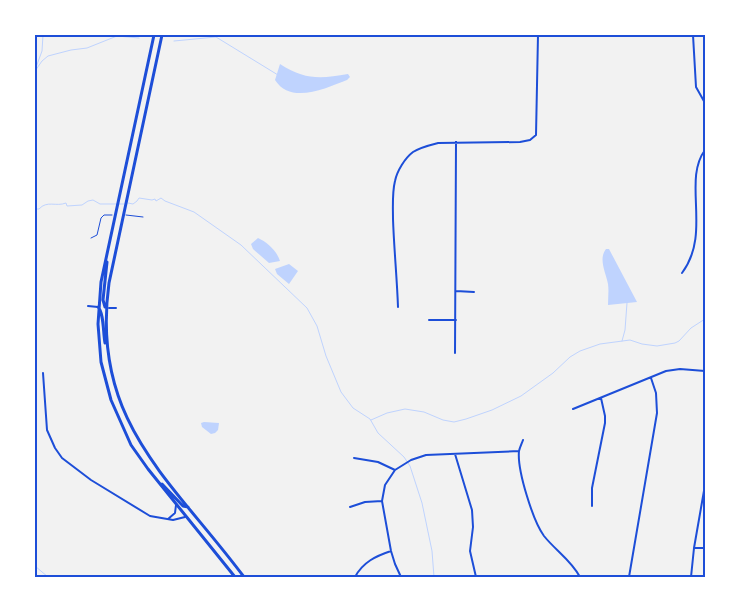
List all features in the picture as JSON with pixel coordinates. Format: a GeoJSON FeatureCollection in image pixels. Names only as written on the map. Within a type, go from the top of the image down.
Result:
{"type":"FeatureCollection","features":[{"type":"Feature","properties":{"kind":"main road"},"geometry":{"type":"LineString","coordinates":[[154,35],[101,282],[98,307],[100,353],[108,390],[126,435],[148,469],[235,577]]}},
{"type":"Feature","properties":{"kind":"main road"},"geometry":{"type":"LineString","coordinates":[[109,360],[106,334],[106,307],[109,283],[162,35]]}},
{"type":"Feature","properties":{"kind":"main road"},"geometry":{"type":"LineString","coordinates":[[106,307],[103,300],[109,244]]}},
{"type":"Feature","properties":{"kind":"main road"},"geometry":{"type":"LineString","coordinates":[[98,307],[102,311],[102,328],[118,397],[133,432],[151,461],[244,577]]}},
{"type":"Feature","properties":{"kind":"main road"},"geometry":{"type":"LineString","coordinates":[[148,469],[183,506],[188,507]]}},
{"type":"Feature","properties":{"kind":"street"},"geometry":{"type":"LineString","coordinates":[[398,307],[393,203],[394,182],[397,174],[406,159],[413,152],[438,142],[520,142],[530,140],[536,135],[538,35]]}},
{"type":"Feature","properties":{"kind":"street"},"geometry":{"type":"LineString","coordinates":[[693,35],[696,87],[705,103]]}},
{"type":"Feature","properties":{"kind":"street"},"geometry":{"type":"LineString","coordinates":[[455,353],[456,142]]}},
{"type":"Feature","properties":{"kind":"street"},"geometry":{"type":"LineString","coordinates":[[682,273],[688,264],[696,242],[696,178],[698,163],[705,150]]}},
{"type":"Feature","properties":{"kind":"street"},"geometry":{"type":"LineString","coordinates":[[456,291],[474,292]]}},
{"type":"Feature","properties":{"kind":"street"},"geometry":{"type":"LineString","coordinates":[[88,306],[98,307]]}},
{"type":"Feature","properties":{"kind":"street"},"geometry":{"type":"LineString","coordinates":[[106,307],[116,308]]}},
{"type":"Feature","properties":{"kind":"street"},"geometry":{"type":"LineString","coordinates":[[429,320],[456,320]]}},
{"type":"Feature","properties":{"kind":"street"},"geometry":{"type":"LineString","coordinates":[[573,409],[666,371],[680,369],[705,371]]}},
{"type":"Feature","properties":{"kind":"street"},"geometry":{"type":"LineString","coordinates":[[43,373],[47,430],[54,448],[62,458],[77,470],[154,517],[173,520],[186,517]]}},
{"type":"Feature","properties":{"kind":"street"},"geometry":{"type":"LineString","coordinates":[[629,577],[657,413],[657,401],[651,378]]}},
{"type":"Feature","properties":{"kind":"street"},"geometry":{"type":"LineString","coordinates":[[592,506],[592,488],[605,423],[601,398]]}},
{"type":"Feature","properties":{"kind":"street"},"geometry":{"type":"LineString","coordinates":[[523,440],[519,451],[524,481],[539,527],[547,539],[573,565],[580,577]]}},
{"type":"Feature","properties":{"kind":"street"},"geometry":{"type":"LineString","coordinates":[[401,577],[391,551],[382,501],[386,485],[395,470],[419,457],[519,451]]}},
{"type":"Feature","properties":{"kind":"street"},"geometry":{"type":"LineString","coordinates":[[455,454],[473,518],[470,551],[476,577]]}},
{"type":"Feature","properties":{"kind":"street"},"geometry":{"type":"LineString","coordinates":[[354,458],[378,462],[395,470]]}},
{"type":"Feature","properties":{"kind":"street"},"geometry":{"type":"LineString","coordinates":[[691,577],[705,485]]}},
{"type":"Feature","properties":{"kind":"street"},"geometry":{"type":"LineString","coordinates":[[350,508],[365,502],[382,501]]}},
{"type":"Feature","properties":{"kind":"street"},"geometry":{"type":"LineString","coordinates":[[168,519],[175,513],[176,504]]}},
{"type":"Feature","properties":{"kind":"street"},"geometry":{"type":"LineString","coordinates":[[694,548],[705,548]]}},
{"type":"Feature","properties":{"kind":"street"},"geometry":{"type":"LineString","coordinates":[[355,577],[366,563],[380,554],[391,551]]}},
{"type":"Feature","properties":{"kind":"water"},"geometry":{"type":"Polygon","coordinates":[[[280,64],[305,76],[329,77],[348,74],[350,77],[347,80],[319,90],[299,93],[290,92],[282,88],[275,80],[280,64]]]}},
{"type":"Feature","properties":{"kind":"water"},"geometry":{"type":"Polygon","coordinates":[[[258,238],[271,247],[280,261],[269,263],[253,249],[251,244],[258,238]]]}},
{"type":"Feature","properties":{"kind":"water"},"geometry":{"type":"Polygon","coordinates":[[[606,249],[609,249],[637,302],[608,305],[608,284],[603,266],[603,257],[606,249]]]}},
{"type":"Feature","properties":{"kind":"water"},"geometry":{"type":"Polygon","coordinates":[[[289,264],[298,271],[289,284],[277,274],[275,269],[289,264]]]}},
{"type":"Feature","properties":{"kind":"water"},"geometry":{"type":"Polygon","coordinates":[[[201,423],[219,423],[218,430],[211,434],[202,427],[201,423]]]}},
{"type":"Feature","properties":{"kind":"waterway"},"geometry":{"type":"LineString","coordinates":[[35,70],[42,51],[43,35]]}},
{"type":"Feature","properties":{"kind":"waterway"},"geometry":{"type":"LineString","coordinates":[[35,71],[48,56],[87,48],[117,36],[139,38]]}},
{"type":"Feature","properties":{"kind":"waterway"},"geometry":{"type":"LineString","coordinates":[[174,41],[216,37],[278,75]]}},
{"type":"Feature","properties":{"kind":"waterway"},"geometry":{"type":"LineString","coordinates":[[128,203],[133,204],[139,198],[155,199],[156,201],[161,198],[194,212],[241,245],[307,308],[317,326],[326,356],[341,392],[353,408],[370,419],[378,433],[404,457],[410,466],[422,503],[432,551],[434,577]]}},
{"type":"Feature","properties":{"kind":"waterway"},"geometry":{"type":"LineString","coordinates":[[35,209],[48,204],[66,203],[67,206],[82,205],[93,200],[100,204],[124,204]]}},
{"type":"Feature","properties":{"kind":"waterway"},"geometry":{"type":"LineString","coordinates":[[622,341],[625,330],[627,303]]}},
{"type":"Feature","properties":{"kind":"waterway"},"geometry":{"type":"LineString","coordinates":[[371,420],[387,413],[405,409],[424,412],[443,420],[454,422],[466,419],[492,410],[521,396],[580,351],[600,344],[630,340],[657,346],[675,343],[691,328],[705,319]]}},
{"type":"Feature","properties":{"kind":"waterway"},"geometry":{"type":"LineString","coordinates":[[35,566],[48,577]]}}]}
